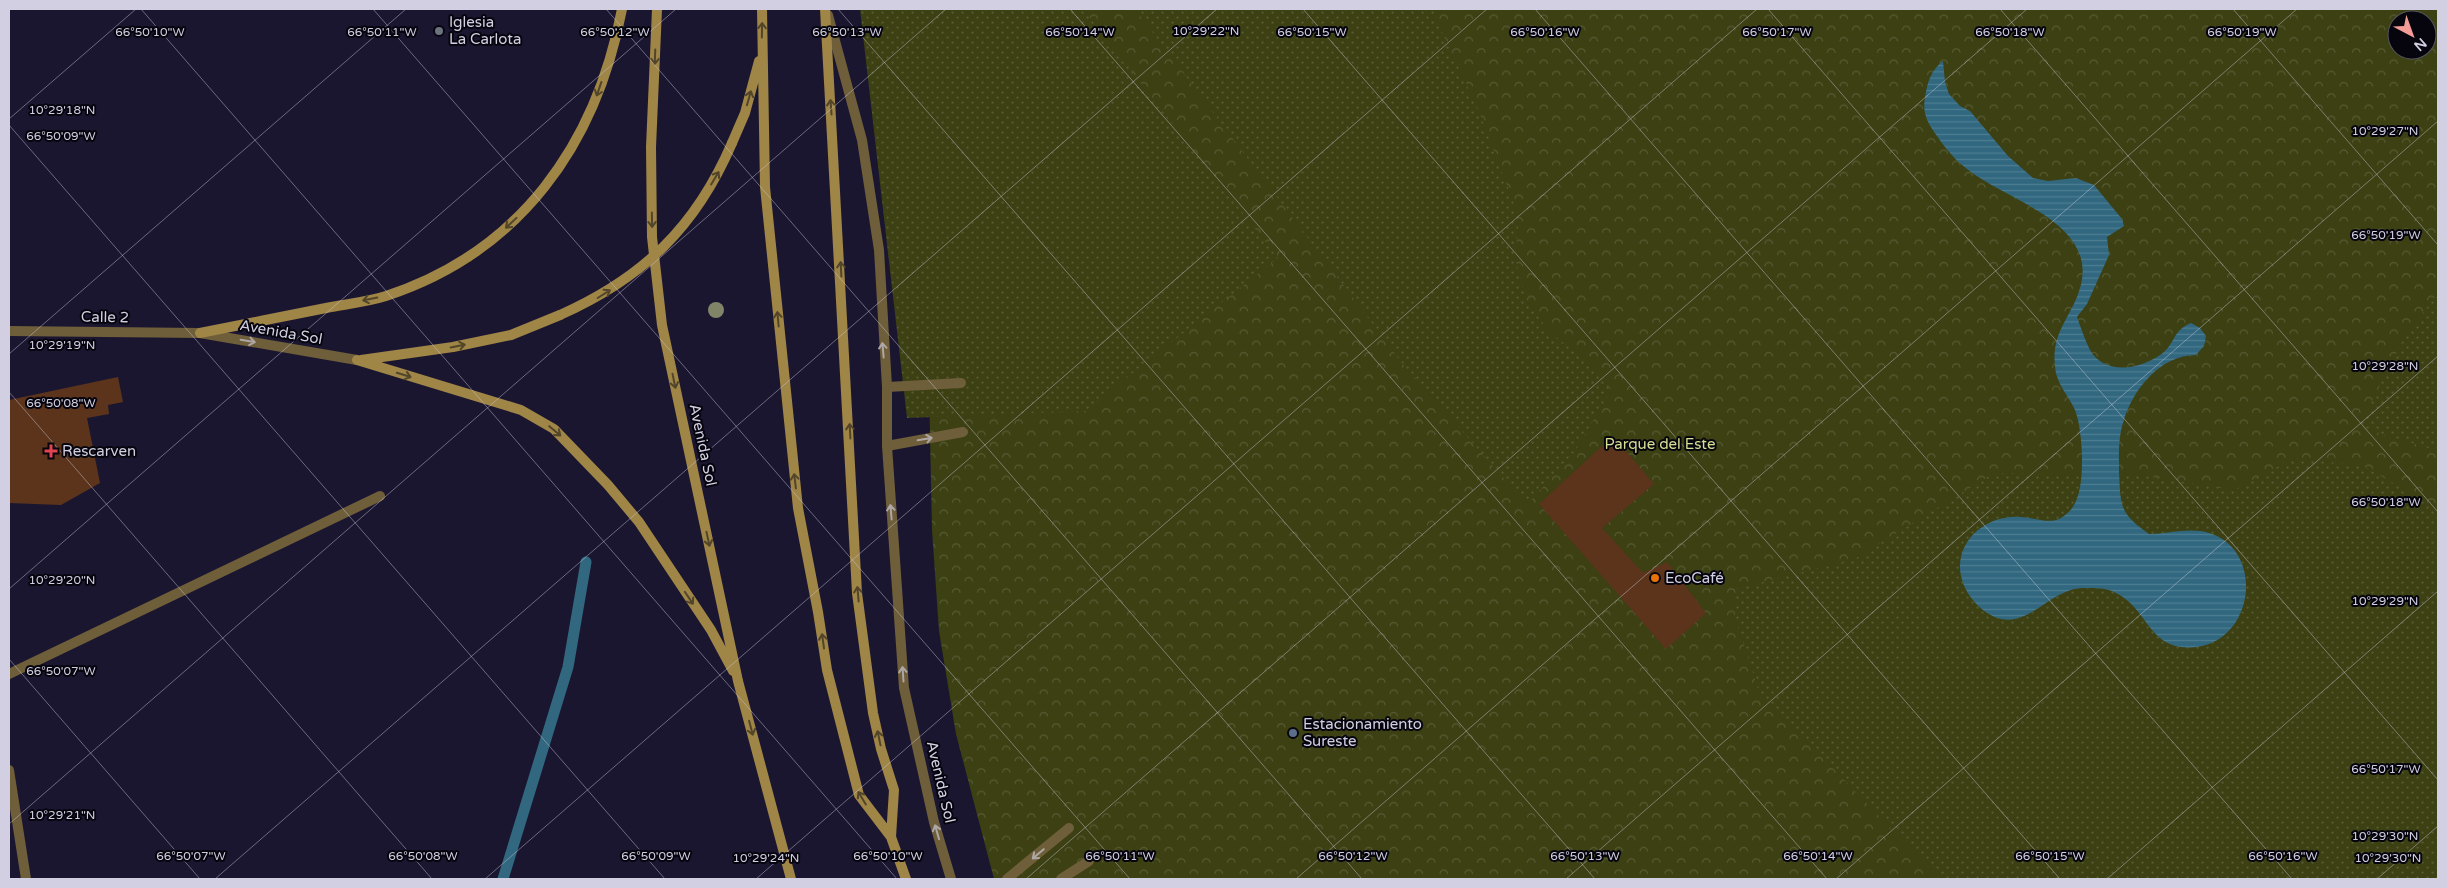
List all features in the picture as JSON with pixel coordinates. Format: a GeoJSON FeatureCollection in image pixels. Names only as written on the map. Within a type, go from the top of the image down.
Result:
{"type":"FeatureCollection","features":[{"type":"Feature","properties":{"kind":"main road"},"geometry":{"type":"LineString","coordinates":[[200,333],[384,297],[438,276],[487,245],[536,200],[570,150],[591,114],[617,37],[622,9]]}},
{"type":"Feature","properties":{"kind":"main road","name":"Avenida Sol"},"geometry":{"type":"LineString","coordinates":[[657,9],[651,147],[652,237],[662,325],[738,681],[791,879]]}},
{"type":"Feature","properties":{"kind":"main road","name":"Avenida Sol"},"geometry":{"type":"LineString","coordinates":[[762,9],[765,187],[798,508],[827,670],[859,795],[891,837],[906,879]]}},
{"type":"Feature","properties":{"kind":"main road","name":"Avenida Sol"},"geometry":{"type":"LineString","coordinates":[[825,9],[858,593],[874,713],[881,749],[894,790],[891,837]]}},
{"type":"Feature","properties":{"kind":"main road"},"geometry":{"type":"LineString","coordinates":[[357,360],[453,347],[512,336],[594,300],[630,277],[655,256],[702,202],[720,172],[745,112],[762,51]]}},
{"type":"Feature","properties":{"kind":"main road"},"geometry":{"type":"LineString","coordinates":[[357,360],[522,410],[554,429],[608,485],[639,522],[711,630],[738,681]]}},
{"type":"Feature","properties":{"kind":"street","name":"Avenida Sol"},"geometry":{"type":"LineString","coordinates":[[825,9],[863,150],[879,250],[887,446],[904,688],[934,822],[951,879]]}},
{"type":"Feature","properties":{"kind":"street","name":"Calle 2"},"geometry":{"type":"LineString","coordinates":[[9,331],[200,333]]}},
{"type":"Feature","properties":{"kind":"street","name":"Avenida Sol"},"geometry":{"type":"LineString","coordinates":[[200,333],[357,360]]}},
{"type":"Feature","properties":{"kind":"street"},"geometry":{"type":"LineString","coordinates":[[886,387],[960,383]]}},
{"type":"Feature","properties":{"kind":"street"},"geometry":{"type":"LineString","coordinates":[[887,446],[963,432]]}},
{"type":"Feature","properties":{"kind":"street"},"geometry":{"type":"LineString","coordinates":[[9,674],[380,496]]}},
{"type":"Feature","properties":{"kind":"street"},"geometry":{"type":"LineString","coordinates":[[9,770],[26,879]]}},
{"type":"Feature","properties":{"kind":"street"},"geometry":{"type":"LineString","coordinates":[[1007,879],[1069,828]]}},
{"type":"Feature","properties":{"kind":"street"},"geometry":{"type":"LineString","coordinates":[[1061,879],[1089,861]]}},
{"type":"Feature","properties":{"kind":"green space"},"geometry":{"type":"Polygon","coordinates":[[[860,9],[1083,9],[1278,258],[1085,411],[907,418],[860,9]]]}},
{"type":"Feature","properties":{"kind":"green space","name":"Parque del Este"},"geometry":{"type":"Polygon","coordinates":[[[882,9],[2438,9],[2438,879],[994,879],[956,734],[939,631],[932,530],[928,337],[882,9]]]}},
{"type":"Feature","properties":{"kind":"green space"},"geometry":{"type":"Polygon","coordinates":[[[1135,9],[1434,9],[1439,26],[1478,109],[1519,217],[1515,258],[1526,300],[1548,330],[1580,357],[1611,390],[1576,450],[1527,505],[1402,363],[1135,9]]]}},
{"type":"Feature","properties":{"kind":"green space"},"geometry":{"type":"Polygon","coordinates":[[[2438,293],[2438,451],[2359,427],[2405,336],[2438,293]]]}},
{"type":"Feature","properties":{"kind":"green space"},"geometry":{"type":"Polygon","coordinates":[[[2293,458],[2363,466],[2414,495],[2438,513],[2438,879],[1940,879],[1759,692],[1735,617],[1736,589],[1856,558],[1994,473],[2139,475],[2234,490],[2293,458]]]}},
{"type":"Feature","properties":{"kind":"water"},"geometry":{"type":"Polygon","coordinates":[[[1943,61],[1945,82],[1949,94],[1960,106],[1970,111],[2008,156],[2033,178],[2048,181],[2076,178],[2094,185],[2122,219],[2124,226],[2107,237],[2109,255],[2087,304],[2077,317],[2090,350],[2097,359],[2116,367],[2137,366],[2148,362],[2165,351],[2178,332],[2191,323],[2200,328],[2206,336],[2204,346],[2196,355],[2171,361],[2159,368],[2149,377],[2133,398],[2121,429],[2119,472],[2120,493],[2124,509],[2137,525],[2149,534],[2202,531],[2227,542],[2239,557],[2245,575],[2246,594],[2241,612],[2231,629],[2216,641],[2196,647],[2180,647],[2168,643],[2159,637],[2127,600],[2116,593],[2099,588],[2081,588],[2068,591],[2022,617],[2010,620],[1997,618],[1983,610],[1974,602],[1965,587],[1960,569],[1961,557],[1965,547],[1978,530],[1988,524],[2009,517],[2024,517],[2048,521],[2056,520],[2069,512],[2078,497],[2082,472],[2080,431],[2075,410],[2056,373],[2055,354],[2059,334],[2080,288],[2082,267],[2077,249],[2066,233],[2033,208],[1968,170],[1951,154],[1934,132],[1926,118],[1924,103],[1930,77],[1935,68],[1943,61]]]}},
{"type":"Feature","properties":{"kind":"building","name":"Rescarven"},"geometry":{"type":"Polygon","coordinates":[[[118,377],[123,402],[108,405],[109,414],[87,418],[100,483],[61,505],[9,503],[9,400],[118,377]]]}},
{"type":"Feature","properties":{"kind":"building"},"geometry":{"type":"Polygon","coordinates":[[[1613,436],[1654,484],[1602,528],[1643,573],[1667,562],[1706,613],[1666,649],[1539,504],[1613,436]]]}},
{"type":"Feature","properties":{"kind":"waterway"},"geometry":{"type":"LineString","coordinates":[[503,879],[568,667],[586,562]]}},
{"type":"Feature","properties":{"kind":"place","name":"Iglesia La Carlota"},"geometry":{"type":"Point","coordinates":[439,31]}},
{"type":"Feature","properties":{"kind":"place","name":"Rescarven"},"geometry":{"type":"Point","coordinates":[51,451]}},
{"type":"Feature","properties":{"kind":"place","name":"EcoCafé"},"geometry":{"type":"Point","coordinates":[1655,578]}},
{"type":"Feature","properties":{"kind":"place","name":"Estacionamiento Sureste"},"geometry":{"type":"Point","coordinates":[1293,733]}}]}
